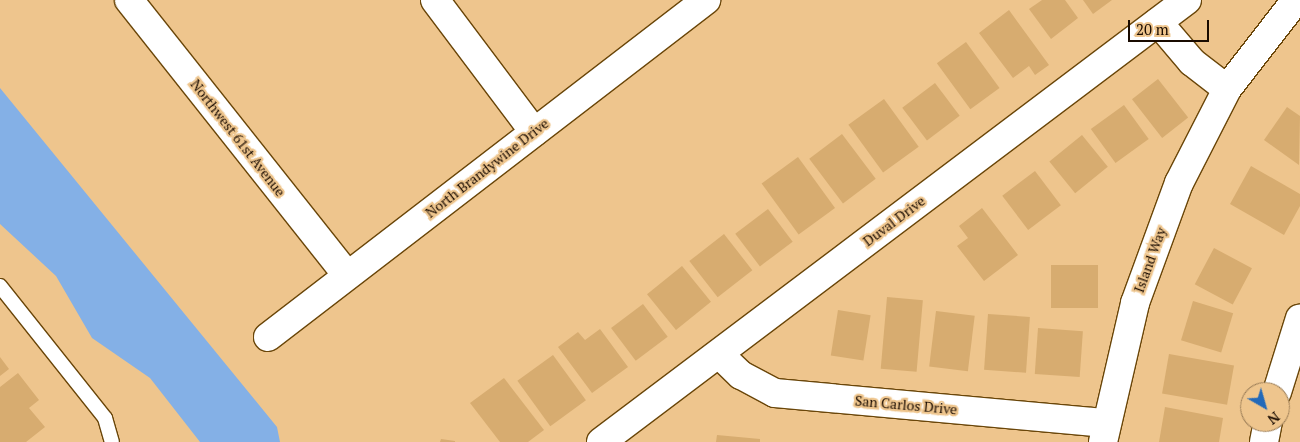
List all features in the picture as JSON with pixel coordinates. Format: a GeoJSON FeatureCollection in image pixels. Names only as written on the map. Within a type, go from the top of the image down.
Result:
{"type":"FeatureCollection","features":[{"type":"Feature","properties":{"kind":"street","name":"Northwest 61st Avenue"},"geometry":{"type":"LineString","coordinates":[[129,0],[347,275]]}},
{"type":"Feature","properties":{"kind":"street"},"geometry":{"type":"LineString","coordinates":[[435,0],[534,132]]}},
{"type":"Feature","properties":{"kind":"street","name":"North Brandywine Drive"},"geometry":{"type":"LineString","coordinates":[[268,337],[706,0]]}},
{"type":"Feature","properties":{"kind":"street","name":"Duval Drive"},"geometry":{"type":"LineString","coordinates":[[601,442],[1187,0]]}},
{"type":"Feature","properties":{"kind":"street","name":"Island Way"},"geometry":{"type":"LineString","coordinates":[[1105,433],[1135,302],[1179,184],[1227,89],[1296,0]]}},
{"type":"Feature","properties":{"kind":"street"},"geometry":{"type":"LineString","coordinates":[[1158,22],[1192,62],[1227,89]]}},
{"type":"Feature","properties":{"kind":"street"},"geometry":{"type":"LineString","coordinates":[[1280,382],[1300,318]]}},
{"type":"Feature","properties":{"kind":"street","name":"San Carlos Drive"},"geometry":{"type":"LineString","coordinates":[[719,354],[741,375],[775,393],[1105,433]]}},
{"type":"Feature","properties":{"kind":"lane"},"geometry":{"type":"LineString","coordinates":[[0,286],[105,418],[112,442]]}},
{"type":"Feature","properties":{"kind":"water"},"geometry":{"type":"Polygon","coordinates":[[[0,88],[277,427],[280,442],[200,442],[150,378],[92,338],[56,276],[0,224],[0,88]]]}},
{"type":"Feature","properties":{"kind":"building"},"geometry":{"type":"Polygon","coordinates":[[[1042,0],[1065,0],[1078,18],[1051,39],[1029,9],[1042,0]]]}},
{"type":"Feature","properties":{"kind":"building"},"geometry":{"type":"Polygon","coordinates":[[[1083,0],[1112,0],[1093,14],[1083,0]]]}},
{"type":"Feature","properties":{"kind":"building"},"geometry":{"type":"Polygon","coordinates":[[[1009,10],[1049,65],[1035,75],[1029,66],[1013,78],[979,33],[1009,10]]]}},
{"type":"Feature","properties":{"kind":"building"},"geometry":{"type":"Polygon","coordinates":[[[966,42],[1000,88],[970,109],[937,63],[966,42]]]}},
{"type":"Feature","properties":{"kind":"building"},"geometry":{"type":"Polygon","coordinates":[[[1158,79],[1188,118],[1162,138],[1132,99],[1158,79]]]}},
{"type":"Feature","properties":{"kind":"building"},"geometry":{"type":"Polygon","coordinates":[[[935,83],[960,116],[927,140],[902,108],[935,83]]]}},
{"type":"Feature","properties":{"kind":"building"},"geometry":{"type":"Polygon","coordinates":[[[884,99],[919,147],[883,173],[848,125],[884,99]]]}},
{"type":"Feature","properties":{"kind":"building"},"geometry":{"type":"Polygon","coordinates":[[[1124,105],[1149,139],[1116,163],[1091,129],[1124,105]]]}},
{"type":"Feature","properties":{"kind":"building"},"geometry":{"type":"Polygon","coordinates":[[[1287,107],[1300,116],[1299,165],[1264,140],[1287,107]]]}},
{"type":"Feature","properties":{"kind":"building"},"geometry":{"type":"Polygon","coordinates":[[[842,134],[876,179],[843,203],[809,159],[842,134]]]}},
{"type":"Feature","properties":{"kind":"building"},"geometry":{"type":"Polygon","coordinates":[[[1082,135],[1108,167],[1075,193],[1049,161],[1082,135]]]}},
{"type":"Feature","properties":{"kind":"building"},"geometry":{"type":"Polygon","coordinates":[[[798,157],[835,208],[799,234],[762,183],[798,157]]]}},
{"type":"Feature","properties":{"kind":"building"},"geometry":{"type":"Polygon","coordinates":[[[1251,166],[1300,194],[1300,206],[1284,235],[1230,204],[1251,166]]]}},
{"type":"Feature","properties":{"kind":"building"},"geometry":{"type":"Polygon","coordinates":[[[1035,171],[1061,205],[1028,230],[1002,196],[1035,171]]]}},
{"type":"Feature","properties":{"kind":"building"},"geometry":{"type":"Polygon","coordinates":[[[982,208],[1018,255],[984,281],[957,246],[968,238],[959,226],[982,208]]]}},
{"type":"Feature","properties":{"kind":"building"},"geometry":{"type":"Polygon","coordinates":[[[768,209],[793,242],[760,266],[735,234],[768,209]]]}},
{"type":"Feature","properties":{"kind":"building"},"geometry":{"type":"Polygon","coordinates":[[[724,234],[752,270],[718,297],[689,261],[724,234]]]}},
{"type":"Feature","properties":{"kind":"building"},"geometry":{"type":"Polygon","coordinates":[[[1214,248],[1252,268],[1233,304],[1195,284],[1214,248]]]}},
{"type":"Feature","properties":{"kind":"building"},"geometry":{"type":"Polygon","coordinates":[[[1051,265],[1098,265],[1098,308],[1051,308],[1051,265]]]}},
{"type":"Feature","properties":{"kind":"building"},"geometry":{"type":"Polygon","coordinates":[[[682,266],[711,302],[676,330],[647,294],[682,266]]]}},
{"type":"Feature","properties":{"kind":"building"},"geometry":{"type":"Polygon","coordinates":[[[887,297],[923,300],[917,372],[881,369],[887,297]]]}},
{"type":"Feature","properties":{"kind":"building"},"geometry":{"type":"Polygon","coordinates":[[[1193,301],[1233,313],[1221,352],[1181,340],[1193,301]]]}},
{"type":"Feature","properties":{"kind":"building"},"geometry":{"type":"Polygon","coordinates":[[[643,304],[668,337],[636,361],[611,328],[643,304]]]}},
{"type":"Feature","properties":{"kind":"building"},"geometry":{"type":"Polygon","coordinates":[[[838,310],[871,315],[863,361],[831,355],[838,310]]]}},
{"type":"Feature","properties":{"kind":"building"},"geometry":{"type":"Polygon","coordinates":[[[936,311],[975,316],[968,371],[929,367],[936,311]]]}},
{"type":"Feature","properties":{"kind":"building"},"geometry":{"type":"Polygon","coordinates":[[[988,314],[1030,317],[1026,373],[984,370],[988,314]]]}},
{"type":"Feature","properties":{"kind":"building"},"geometry":{"type":"Polygon","coordinates":[[[1038,328],[1083,331],[1080,377],[1035,374],[1038,328]]]}},
{"type":"Feature","properties":{"kind":"building"},"geometry":{"type":"Polygon","coordinates":[[[600,329],[628,367],[592,393],[558,347],[578,332],[585,340],[600,329]]]}},
{"type":"Feature","properties":{"kind":"building"},"geometry":{"type":"Polygon","coordinates":[[[1169,354],[1234,365],[1227,405],[1162,393],[1169,354]]]}},
{"type":"Feature","properties":{"kind":"building"},"geometry":{"type":"Polygon","coordinates":[[[553,355],[586,400],[550,426],[517,381],[553,355]]]}},
{"type":"Feature","properties":{"kind":"building"},"geometry":{"type":"Polygon","coordinates":[[[0,357],[9,369],[0,376],[0,357]]]}},
{"type":"Feature","properties":{"kind":"building"},"geometry":{"type":"Polygon","coordinates":[[[18,373],[39,400],[29,408],[45,427],[26,442],[0,442],[0,387],[18,373]]]}},
{"type":"Feature","properties":{"kind":"building"},"geometry":{"type":"Polygon","coordinates":[[[504,378],[544,430],[528,442],[500,442],[470,403],[504,378]]]}},
{"type":"Feature","properties":{"kind":"building"},"geometry":{"type":"Polygon","coordinates":[[[1165,407],[1223,418],[1219,442],[1159,442],[1165,407]]]}},
{"type":"Feature","properties":{"kind":"building"},"geometry":{"type":"Polygon","coordinates":[[[717,435],[760,439],[760,442],[716,442],[717,435]]]}},
{"type":"Feature","properties":{"kind":"building"},"geometry":{"type":"Polygon","coordinates":[[[441,439],[455,441],[455,442],[440,442],[441,439]]]}}]}
